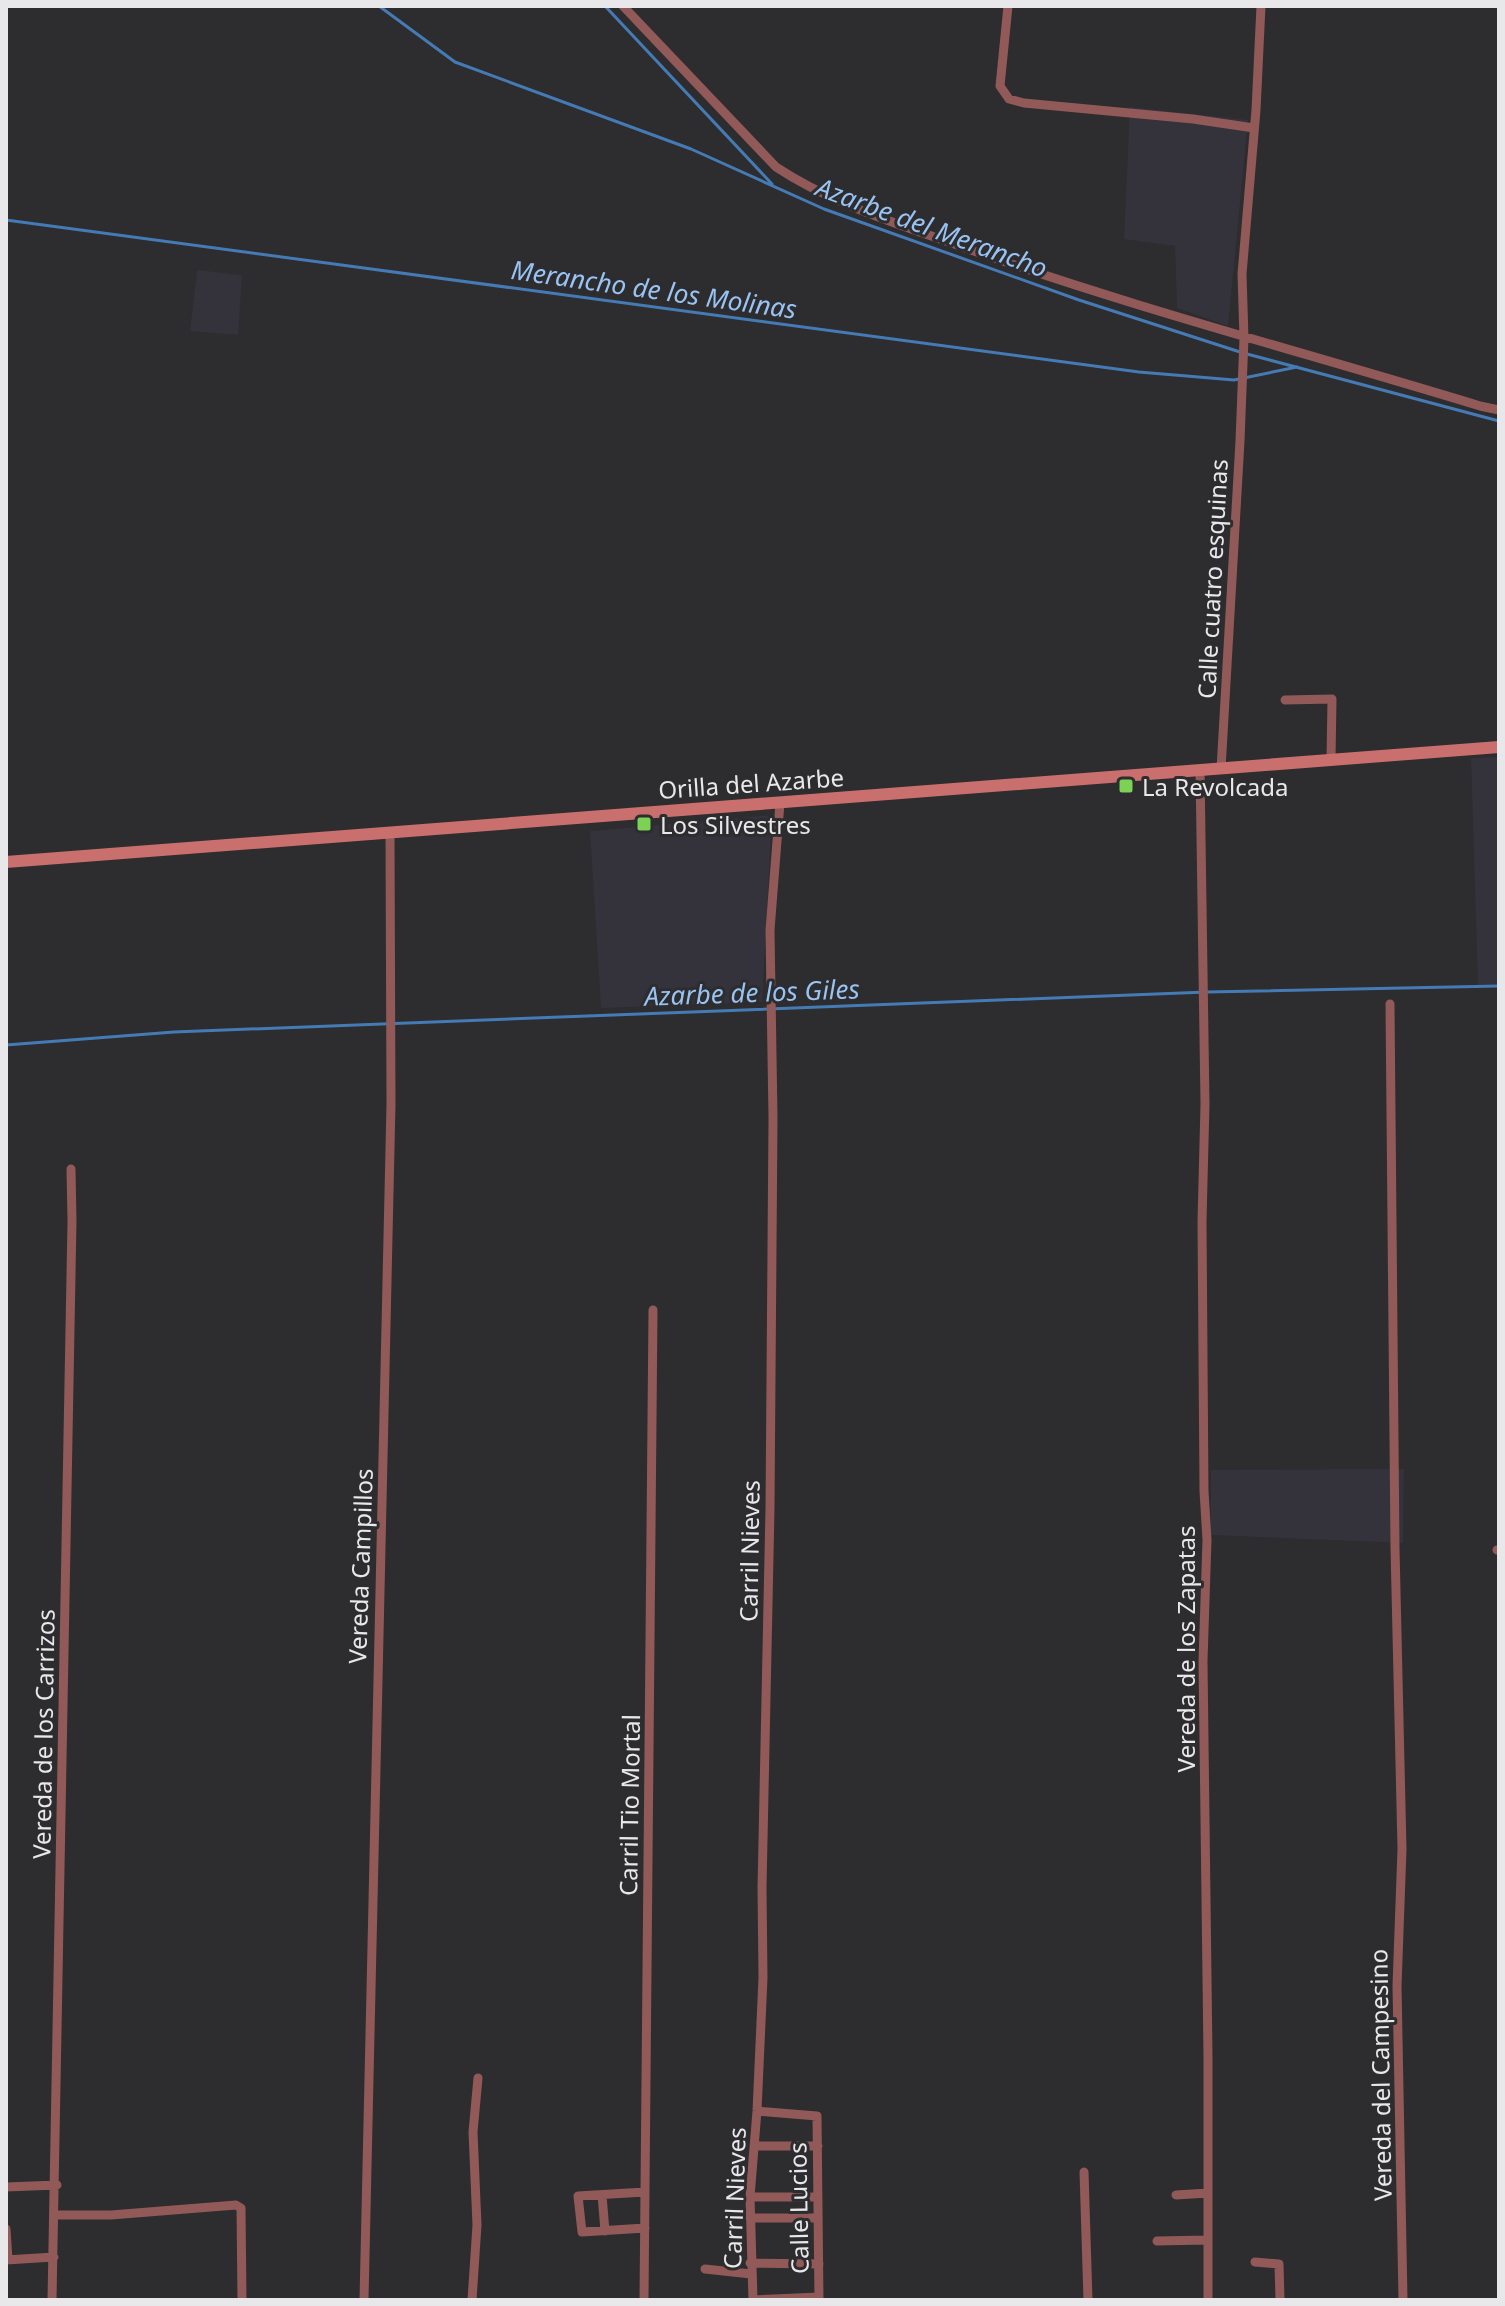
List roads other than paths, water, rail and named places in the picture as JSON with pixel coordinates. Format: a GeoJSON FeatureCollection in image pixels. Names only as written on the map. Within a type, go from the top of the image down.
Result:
{"type":"FeatureCollection","features":[{"type":"Feature","properties":{"kind":"street"},"geometry":{"type":"LineString","coordinates":[[623,6],[776,167],[807,188],[887,220],[1243,346],[1363,370],[1499,410]]}},
{"type":"Feature","properties":{"kind":"street"},"geometry":{"type":"LineString","coordinates":[[1008,6],[1000,86],[1009,99],[1254,128]]}},
{"type":"Feature","properties":{"kind":"street"},"geometry":{"type":"LineString","coordinates":[[1243,346],[1242,274],[1261,6]]}},
{"type":"Feature","properties":{"kind":"street","name":"Calle cuatro esquinas"},"geometry":{"type":"LineString","coordinates":[[1221,769],[1243,346]]}},
{"type":"Feature","properties":{"kind":"street"},"geometry":{"type":"LineString","coordinates":[[1285,700],[1332,699],[1331,760]]}},
{"type":"Feature","properties":{"kind":"street","name":"Orilla del Azarbe"},"geometry":{"type":"LineString","coordinates":[[6,862],[1499,747]]}},
{"type":"Feature","properties":{"kind":"street","name":"Vereda de los Zapatas"},"geometry":{"type":"LineString","coordinates":[[1200,770],[1205,1104],[1203,1316],[1207,1540],[1203,1661],[1208,2300]]}},
{"type":"Feature","properties":{"kind":"street","name":"Carril Nieves"},"geometry":{"type":"LineString","coordinates":[[753,2300],[750,2197],[763,1978],[770,1492],[773,1118],[770,930],[780,803]]}},
{"type":"Feature","properties":{"kind":"street","name":"Vereda Campillos"},"geometry":{"type":"LineString","coordinates":[[364,2300],[391,1104],[390,833]]}},
{"type":"Feature","properties":{"kind":"street","name":"Vereda del Campesino"},"geometry":{"type":"LineString","coordinates":[[1390,1004],[1395,1548],[1402,1849],[1397,1986],[1403,2300]]}},
{"type":"Feature","properties":{"kind":"street","name":"Vereda de los Carrizos"},"geometry":{"type":"LineString","coordinates":[[52,2300],[64,1785],[71,1169]]}},
{"type":"Feature","properties":{"kind":"street","name":"Carril Tio Mortal"},"geometry":{"type":"LineString","coordinates":[[644,2300],[653,1310]]}},
{"type":"Feature","properties":{"kind":"street"},"geometry":{"type":"LineString","coordinates":[[472,2300],[477,2225],[473,2132],[478,2078]]}},
{"type":"Feature","properties":{"kind":"street","name":"Calle Lucios"},"geometry":{"type":"LineString","coordinates":[[757,2111],[817,2116],[819,2298]]}},
{"type":"Feature","properties":{"kind":"street"},"geometry":{"type":"LineString","coordinates":[[755,2146],[818,2146]]}},
{"type":"Feature","properties":{"kind":"street"},"geometry":{"type":"LineString","coordinates":[[1084,2172],[1088,2300]]}},
{"type":"Feature","properties":{"kind":"street"},"geometry":{"type":"LineString","coordinates":[[6,2187],[57,2185]]}},
{"type":"Feature","properties":{"kind":"street"},"geometry":{"type":"LineString","coordinates":[[645,2192],[578,2196],[582,2232],[645,2228]]}},
{"type":"Feature","properties":{"kind":"street"},"geometry":{"type":"LineString","coordinates":[[1176,2195],[1208,2193]]}},
{"type":"Feature","properties":{"kind":"street"},"geometry":{"type":"LineString","coordinates":[[602,2195],[605,2231]]}},
{"type":"Feature","properties":{"kind":"street"},"geometry":{"type":"LineString","coordinates":[[750,2197],[818,2197]]}},
{"type":"Feature","properties":{"kind":"street"},"geometry":{"type":"LineString","coordinates":[[56,2215],[111,2215],[236,2205],[241,2208],[242,2300]]}},
{"type":"Feature","properties":{"kind":"street"},"geometry":{"type":"LineString","coordinates":[[750,2218],[818,2218]]}},
{"type":"Feature","properties":{"kind":"street"},"geometry":{"type":"LineString","coordinates":[[6,2229],[7,2260],[54,2257]]}},
{"type":"Feature","properties":{"kind":"street"},"geometry":{"type":"LineString","coordinates":[[1157,2241],[1207,2240]]}},
{"type":"Feature","properties":{"kind":"street"},"geometry":{"type":"LineString","coordinates":[[1255,2262],[1279,2264],[1280,2300]]}},
{"type":"Feature","properties":{"kind":"street"},"geometry":{"type":"LineString","coordinates":[[705,2269],[819,2264]]}},
{"type":"Feature","properties":{"kind":"street"},"geometry":{"type":"LineString","coordinates":[[753,2300],[819,2298]]}},
{"type":"Feature","properties":{"kind":"waterway","name":"Azarbe del Merancho"},"geometry":{"type":"LineString","coordinates":[[379,6],[455,62],[691,149],[824,209],[1079,300],[1240,352]]}},
{"type":"Feature","properties":{"kind":"waterway"},"geometry":{"type":"LineString","coordinates":[[605,6],[772,184]]}},
{"type":"Feature","properties":{"kind":"waterway","name":"Merancho de los Molinas"},"geometry":{"type":"LineString","coordinates":[[6,220],[1139,372],[1234,380],[1297,367]]}},
{"type":"Feature","properties":{"kind":"waterway","name":"Azarbe del Merancho"},"geometry":{"type":"LineString","coordinates":[[1247,354],[1499,421]]}},
{"type":"Feature","properties":{"kind":"waterway","name":"Azarbe de los Giles"},"geometry":{"type":"LineString","coordinates":[[6,1045],[174,1032],[1207,992],[1499,986]]}},
{"type":"Feature","properties":{"kind":"place","name":"La Revolcada"},"geometry":{"type":"Point","coordinates":[1126,786]}},
{"type":"Feature","properties":{"kind":"place","name":"Los Silvestres"},"geometry":{"type":"Point","coordinates":[644,824]}}]}
